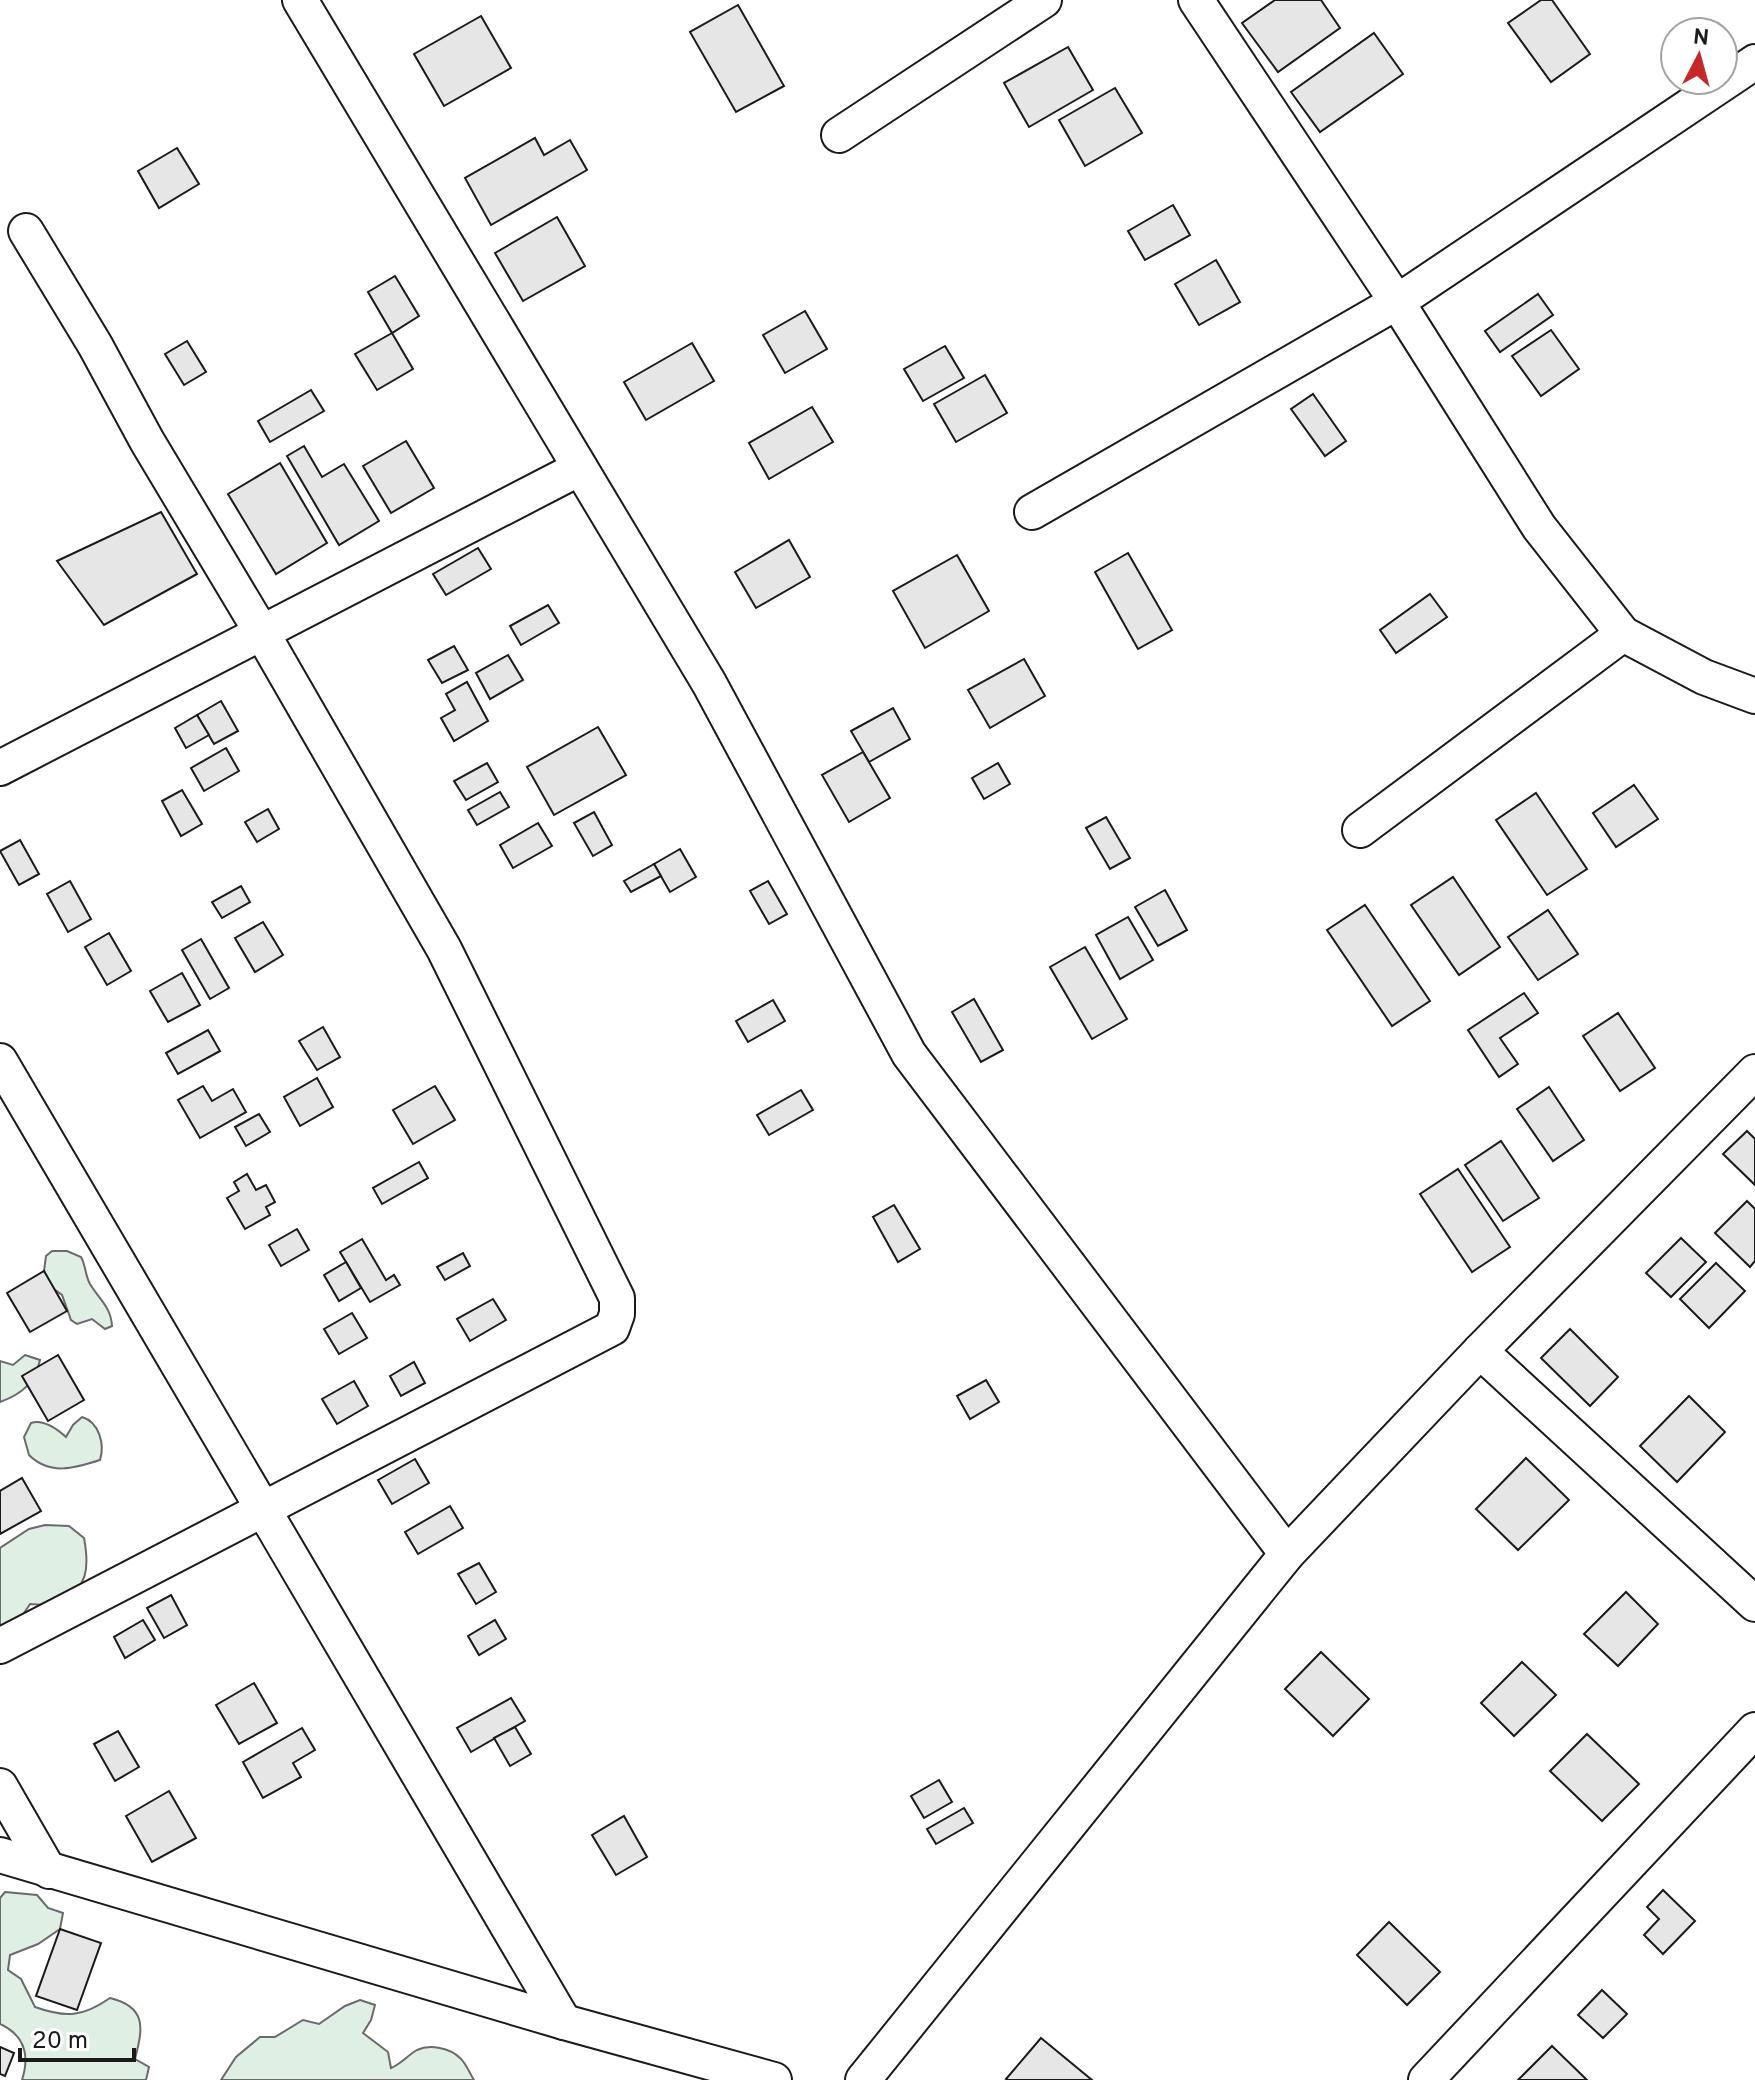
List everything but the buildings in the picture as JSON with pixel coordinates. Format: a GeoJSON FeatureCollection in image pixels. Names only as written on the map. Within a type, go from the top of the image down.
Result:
{"type":"FeatureCollection","features":[{"type":"Feature","properties":{"kind":"street"},"geometry":{"type":"LineString","coordinates":[[300,0],[709,683],[909,1054],[1287,1554]]}},
{"type":"Feature","properties":{"kind":"street"},"geometry":{"type":"LineString","coordinates":[[839,135],[1044,0]]}},
{"type":"Feature","properties":{"kind":"street"},"geometry":{"type":"LineString","coordinates":[[1196,0],[1397,302],[1539,527],[1623,634],[1704,677],[1755,696]]}},
{"type":"Feature","properties":{"kind":"street"},"geometry":{"type":"LineString","coordinates":[[1032,512],[1397,302],[1755,62]]}},
{"type":"Feature","properties":{"kind":"street"},"geometry":{"type":"LineString","coordinates":[[0,1646],[612,1328],[617,1314],[617,1298],[444,949],[26,231]]}},
{"type":"Feature","properties":{"kind":"street"},"geometry":{"type":"LineString","coordinates":[[0,768],[580,468]]}},
{"type":"Feature","properties":{"kind":"street"},"geometry":{"type":"LineString","coordinates":[[1360,830],[1623,634]]}},
{"type":"Feature","properties":{"kind":"street"},"geometry":{"type":"LineString","coordinates":[[0,1061],[564,2022]]}},
{"type":"Feature","properties":{"kind":"street"},"geometry":{"type":"LineString","coordinates":[[863,2080],[1287,1554],[1480,1351],[1755,1072]]}},
{"type":"Feature","properties":{"kind":"street"},"geometry":{"type":"LineString","coordinates":[[1480,1351],[1755,1604]]}},
{"type":"Feature","properties":{"kind":"street"},"geometry":{"type":"LineString","coordinates":[[1426,2080],[1755,1730]]}},
{"type":"Feature","properties":{"kind":"street"},"geometry":{"type":"LineString","coordinates":[[0,1786],[49,1871]]}},
{"type":"Feature","properties":{"kind":"street"},"geometry":{"type":"LineString","coordinates":[[0,1855],[564,2022],[774,2080]]}},
{"type":"Feature","properties":{"kind":"green space"},"geometry":{"type":"Polygon","coordinates":[[[52,1251],[67,1251],[81,1257],[88,1281],[107,1308],[112,1326],[105,1329],[92,1319],[77,1324],[71,1320],[62,1295],[51,1287],[44,1271],[46,1256],[52,1251]]]}},
{"type":"Feature","properties":{"kind":"green space"},"geometry":{"type":"Polygon","coordinates":[[[25,1355],[40,1360],[35,1375],[21,1391],[0,1402],[0,1361],[13,1365],[25,1355]]]}},
{"type":"Feature","properties":{"kind":"green space"},"geometry":{"type":"Polygon","coordinates":[[[82,1417],[93,1424],[99,1434],[102,1447],[100,1460],[54,1468],[37,1462],[29,1455],[24,1437],[31,1423],[45,1424],[66,1437],[82,1417]]]}},
{"type":"Feature","properties":{"kind":"green space"},"geometry":{"type":"Polygon","coordinates":[[[45,1525],[69,1526],[84,1538],[87,1559],[81,1584],[61,1606],[30,1604],[18,1620],[0,1626],[0,1548],[29,1529],[45,1525]]]}},
{"type":"Feature","properties":{"kind":"green space"},"geometry":{"type":"Polygon","coordinates":[[[5,1892],[37,1895],[48,1908],[63,1913],[60,1929],[38,1944],[10,1955],[8,1970],[21,1979],[35,2007],[74,2014],[110,1998],[131,2007],[140,2028],[135,2059],[149,2067],[146,2080],[22,2080],[25,2062],[23,2047],[15,2034],[0,2024],[0,1898],[5,1892]]]}},
{"type":"Feature","properties":{"kind":"green space"},"geometry":{"type":"Polygon","coordinates":[[[360,2000],[375,2005],[363,2033],[388,2052],[391,2068],[417,2050],[440,2048],[460,2058],[474,2080],[221,2080],[236,2057],[260,2037],[275,2037],[303,2020],[319,2024],[360,2000]]]}}]}
